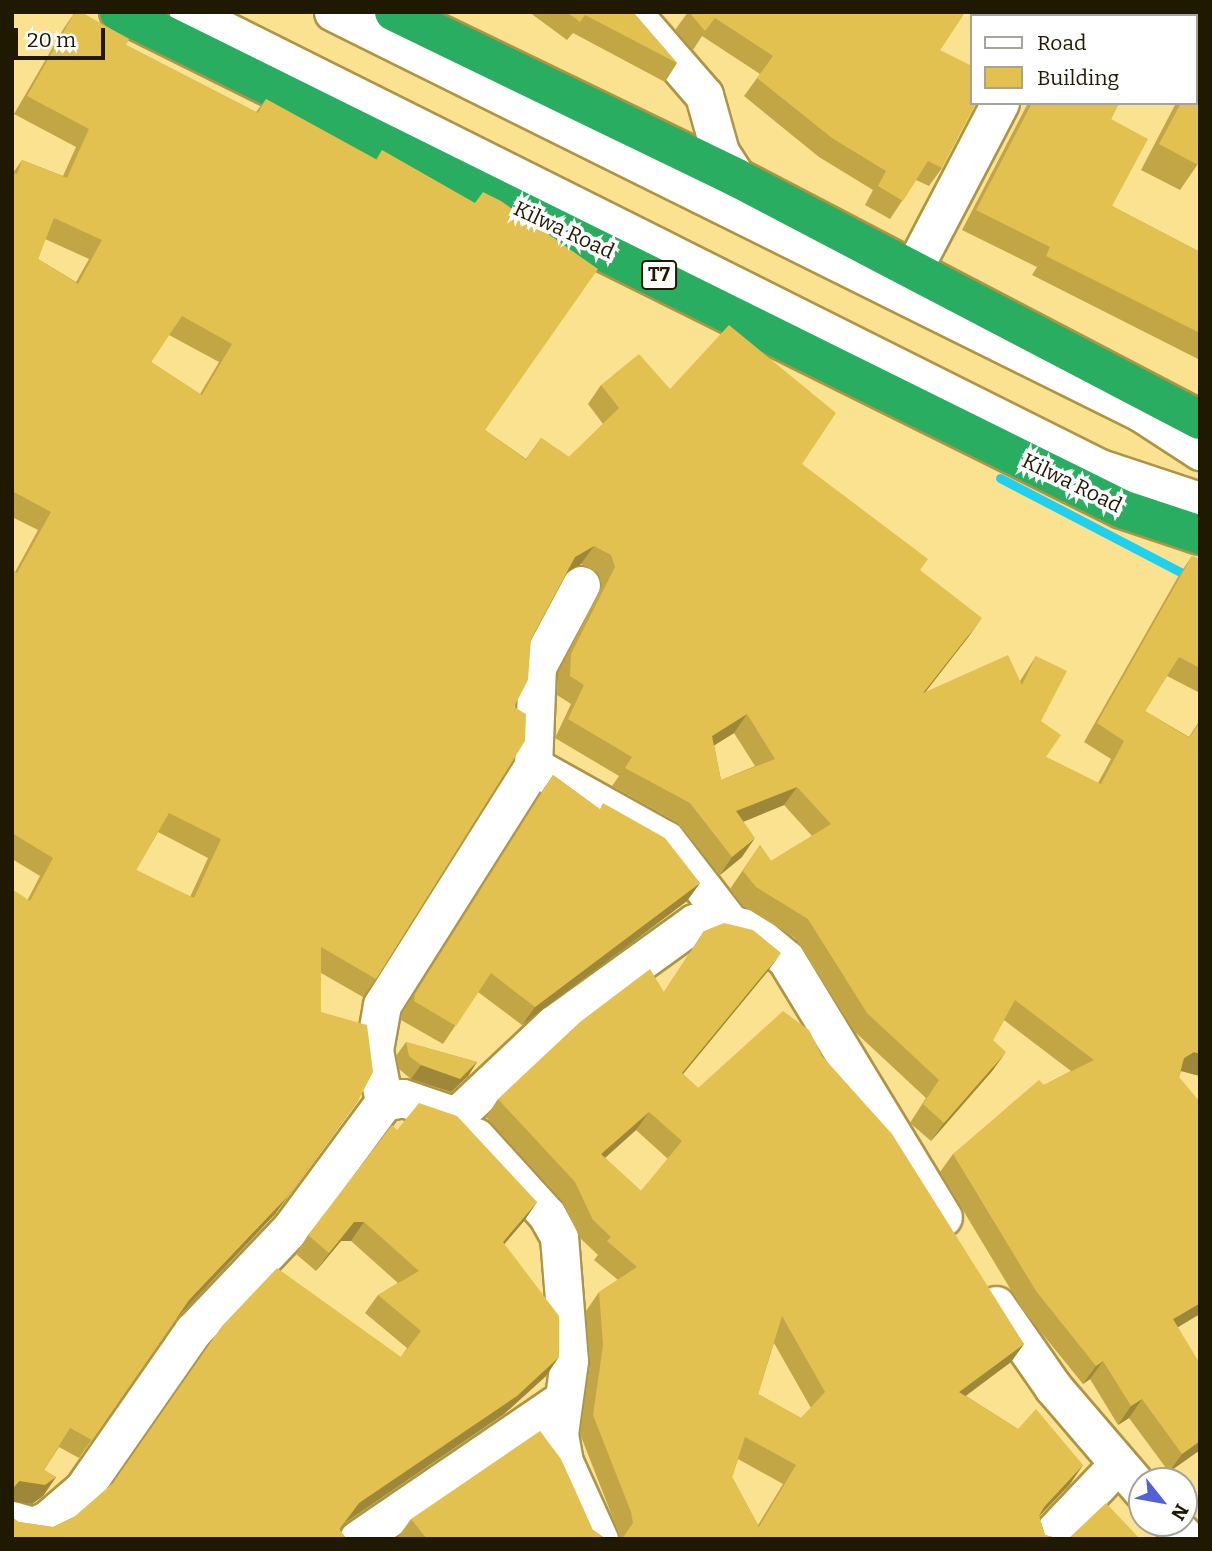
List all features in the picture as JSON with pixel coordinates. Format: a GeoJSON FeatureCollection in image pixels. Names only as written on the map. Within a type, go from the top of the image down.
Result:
{"type":"FeatureCollection","features":[{"type":"Feature","properties":{"kind":"highway","name":"Kilwa Road"},"geometry":{"type":"LineString","coordinates":[[119,12],[1122,509],[1200,535]]}},
{"type":"Feature","properties":{"kind":"highway"},"geometry":{"type":"LineString","coordinates":[[394,12],[737,178],[912,271],[1134,380],[1200,420]]}},
{"type":"Feature","properties":{"kind":"street"},"geometry":{"type":"LineString","coordinates":[[188,12],[1100,468],[1200,501]]}},
{"type":"Feature","properties":{"kind":"street"},"geometry":{"type":"LineString","coordinates":[[333,12],[1140,412],[1200,451]]}},
{"type":"Feature","properties":{"kind":"street"},"geometry":{"type":"LineString","coordinates":[[632,12],[704,94],[720,152],[737,178]]}},
{"type":"Feature","properties":{"kind":"street"},"geometry":{"type":"LineString","coordinates":[[912,271],[923,260],[999,105]]}},
{"type":"Feature","properties":{"kind":"street"},"geometry":{"type":"LineString","coordinates":[[384,1102],[374,1050],[382,1005],[533,766],[537,667],[581,585]]}},
{"type":"Feature","properties":{"kind":"street"},"geometry":{"type":"LineString","coordinates":[[533,766],[666,840],[730,923]]}},
{"type":"Feature","properties":{"kind":"street"},"geometry":{"type":"LineString","coordinates":[[456,1116],[554,1024],[659,945],[694,923],[730,923],[750,929],[786,959],[970,1263],[1053,1387],[1128,1476]]}},
{"type":"Feature","properties":{"kind":"street"},"geometry":{"type":"LineString","coordinates":[[12,1520],[33,1526],[47,1520],[83,1489],[193,1331],[291,1228],[384,1102],[403,1098],[456,1116],[547,1216],[559,1237],[569,1361],[559,1402],[564,1462],[599,1539]]}},
{"type":"Feature","properties":{"kind":"street"},"geometry":{"type":"LineString","coordinates":[[358,1539],[559,1402]]}},
{"type":"Feature","properties":{"kind":"street"},"geometry":{"type":"LineString","coordinates":[[1047,1539],[1117,1465]]}},
{"type":"Feature","properties":{"kind":"building"},"geometry":{"type":"Polygon","coordinates":[[[75,12],[81,12],[129,39],[126,45],[258,113],[266,99],[377,160],[382,150],[475,203],[483,192],[501,201],[598,269],[485,430],[526,460],[541,438],[569,457],[619,408],[601,385],[639,354],[670,389],[729,325],[836,413],[802,464],[928,559],[920,570],[982,618],[923,693],[1008,655],[1022,685],[1036,656],[1067,671],[1041,721],[1061,735],[1046,757],[1101,784],[1124,741],[1097,723],[1192,556],[1200,560],[1200,668],[1179,657],[1145,711],[1189,738],[1200,722],[1200,1054],[1194,1052],[1184,1058],[1179,1077],[1200,1102],[1200,1303],[1173,1319],[1200,1364],[1200,1441],[1182,1454],[1142,1399],[1131,1406],[1103,1361],[1096,1366],[1036,1291],[953,1154],[1039,1080],[1044,1085],[1094,1060],[1015,1000],[993,1040],[1006,1052],[944,1123],[923,1104],[939,1080],[867,1013],[808,919],[756,887],[743,871],[760,845],[771,861],[831,824],[797,787],[736,811],[755,838],[732,857],[690,803],[625,768],[632,757],[568,719],[584,685],[570,676],[571,654],[615,567],[611,555],[594,546],[575,557],[531,639],[528,680],[514,707],[526,714],[525,741],[376,979],[321,947],[321,1012],[367,1025],[373,1072],[359,1099],[288,1196],[189,1300],[92,1440],[70,1428],[44,1470],[56,1477],[45,1485],[19,1481],[12,1489],[12,889],[30,901],[53,858],[12,833],[12,570],[17,573],[51,512],[12,491],[12,173],[17,174],[22,160],[67,178],[89,129],[27,96],[75,12]],[[54,218],[38,259],[78,284],[102,240],[54,218]],[[182,316],[151,362],[202,395],[232,344],[182,316]],[[747,714],[712,736],[721,780],[775,759],[747,714]],[[169,813],[136,870],[194,898],[221,839],[169,813]]]}},
{"type":"Feature","properties":{"kind":"building"},"geometry":{"type":"Polygon","coordinates":[[[567,12],[633,12],[677,63],[585,15],[580,22],[567,12]]]}},
{"type":"Feature","properties":{"kind":"building"},"geometry":{"type":"Polygon","coordinates":[[[689,12],[965,12],[940,50],[970,65],[970,105],[975,105],[942,168],[928,161],[903,201],[878,186],[886,171],[832,138],[757,78],[773,56],[715,18],[705,31],[689,12]]]}},
{"type":"Feature","properties":{"kind":"building"},"geometry":{"type":"Polygon","coordinates":[[[1101,12],[1104,14],[1078,14],[1101,12]]]}},
{"type":"Feature","properties":{"kind":"building"},"geometry":{"type":"Polygon","coordinates":[[[1200,67],[1198,165],[1159,144],[1180,105],[1198,105],[1200,67]]]}},
{"type":"Feature","properties":{"kind":"building"},"geometry":{"type":"Polygon","coordinates":[[[1031,105],[1118,105],[1111,119],[1148,139],[1112,206],[1200,252],[1200,333],[1046,256],[1050,247],[976,210],[1031,105]]]}},
{"type":"Feature","properties":{"kind":"building"},"geometry":{"type":"Polygon","coordinates":[[[553,775],[600,809],[603,803],[665,838],[700,883],[535,1007],[491,973],[456,1026],[414,1001],[415,994],[553,775]]]}},
{"type":"Feature","properties":{"kind":"building"},"geometry":{"type":"Polygon","coordinates":[[[724,923],[753,930],[781,953],[682,1073],[698,1088],[783,1011],[809,1030],[822,1056],[892,1134],[1024,1344],[959,1392],[1018,1429],[1036,1409],[1083,1465],[1039,1516],[1045,1535],[1060,1539],[622,1539],[633,1523],[631,1512],[593,1415],[603,1345],[599,1292],[637,1267],[607,1241],[611,1237],[593,1220],[575,1182],[498,1099],[580,1022],[650,969],[664,992],[704,931],[724,923]],[[649,1112],[601,1154],[641,1191],[682,1141],[649,1112]],[[782,1316],[758,1394],[801,1418],[825,1392],[782,1316]],[[745,1437],[732,1477],[759,1527],[796,1465],[745,1437]]]}},
{"type":"Feature","properties":{"kind":"building"},"geometry":{"type":"Polygon","coordinates":[[[406,1042],[477,1062],[460,1079],[421,1065],[409,1056],[406,1042]]]}},
{"type":"Feature","properties":{"kind":"building"},"geometry":{"type":"Polygon","coordinates":[[[419,1103],[457,1116],[537,1202],[503,1242],[559,1316],[559,1357],[517,1396],[359,1503],[339,1529],[347,1539],[12,1539],[12,1517],[19,1522],[53,1527],[74,1517],[113,1483],[222,1326],[277,1268],[401,1357],[421,1331],[378,1295],[419,1271],[364,1222],[354,1222],[329,1253],[308,1235],[392,1125],[397,1130],[419,1103]]]}},
{"type":"Feature","properties":{"kind":"building"},"geometry":{"type":"Polygon","coordinates":[[[540,1431],[561,1459],[593,1530],[606,1539],[427,1539],[411,1519],[540,1431]]]}},
{"type":"Feature","properties":{"kind":"building"},"geometry":{"type":"Polygon","coordinates":[[[1106,1503],[1128,1526],[1128,1537],[1140,1539],[1068,1539],[1106,1503]]]}},
{"type":"Feature","properties":{"kind":"waterway"},"geometry":{"type":"LineString","coordinates":[[1000,478],[1200,582]]}}]}
